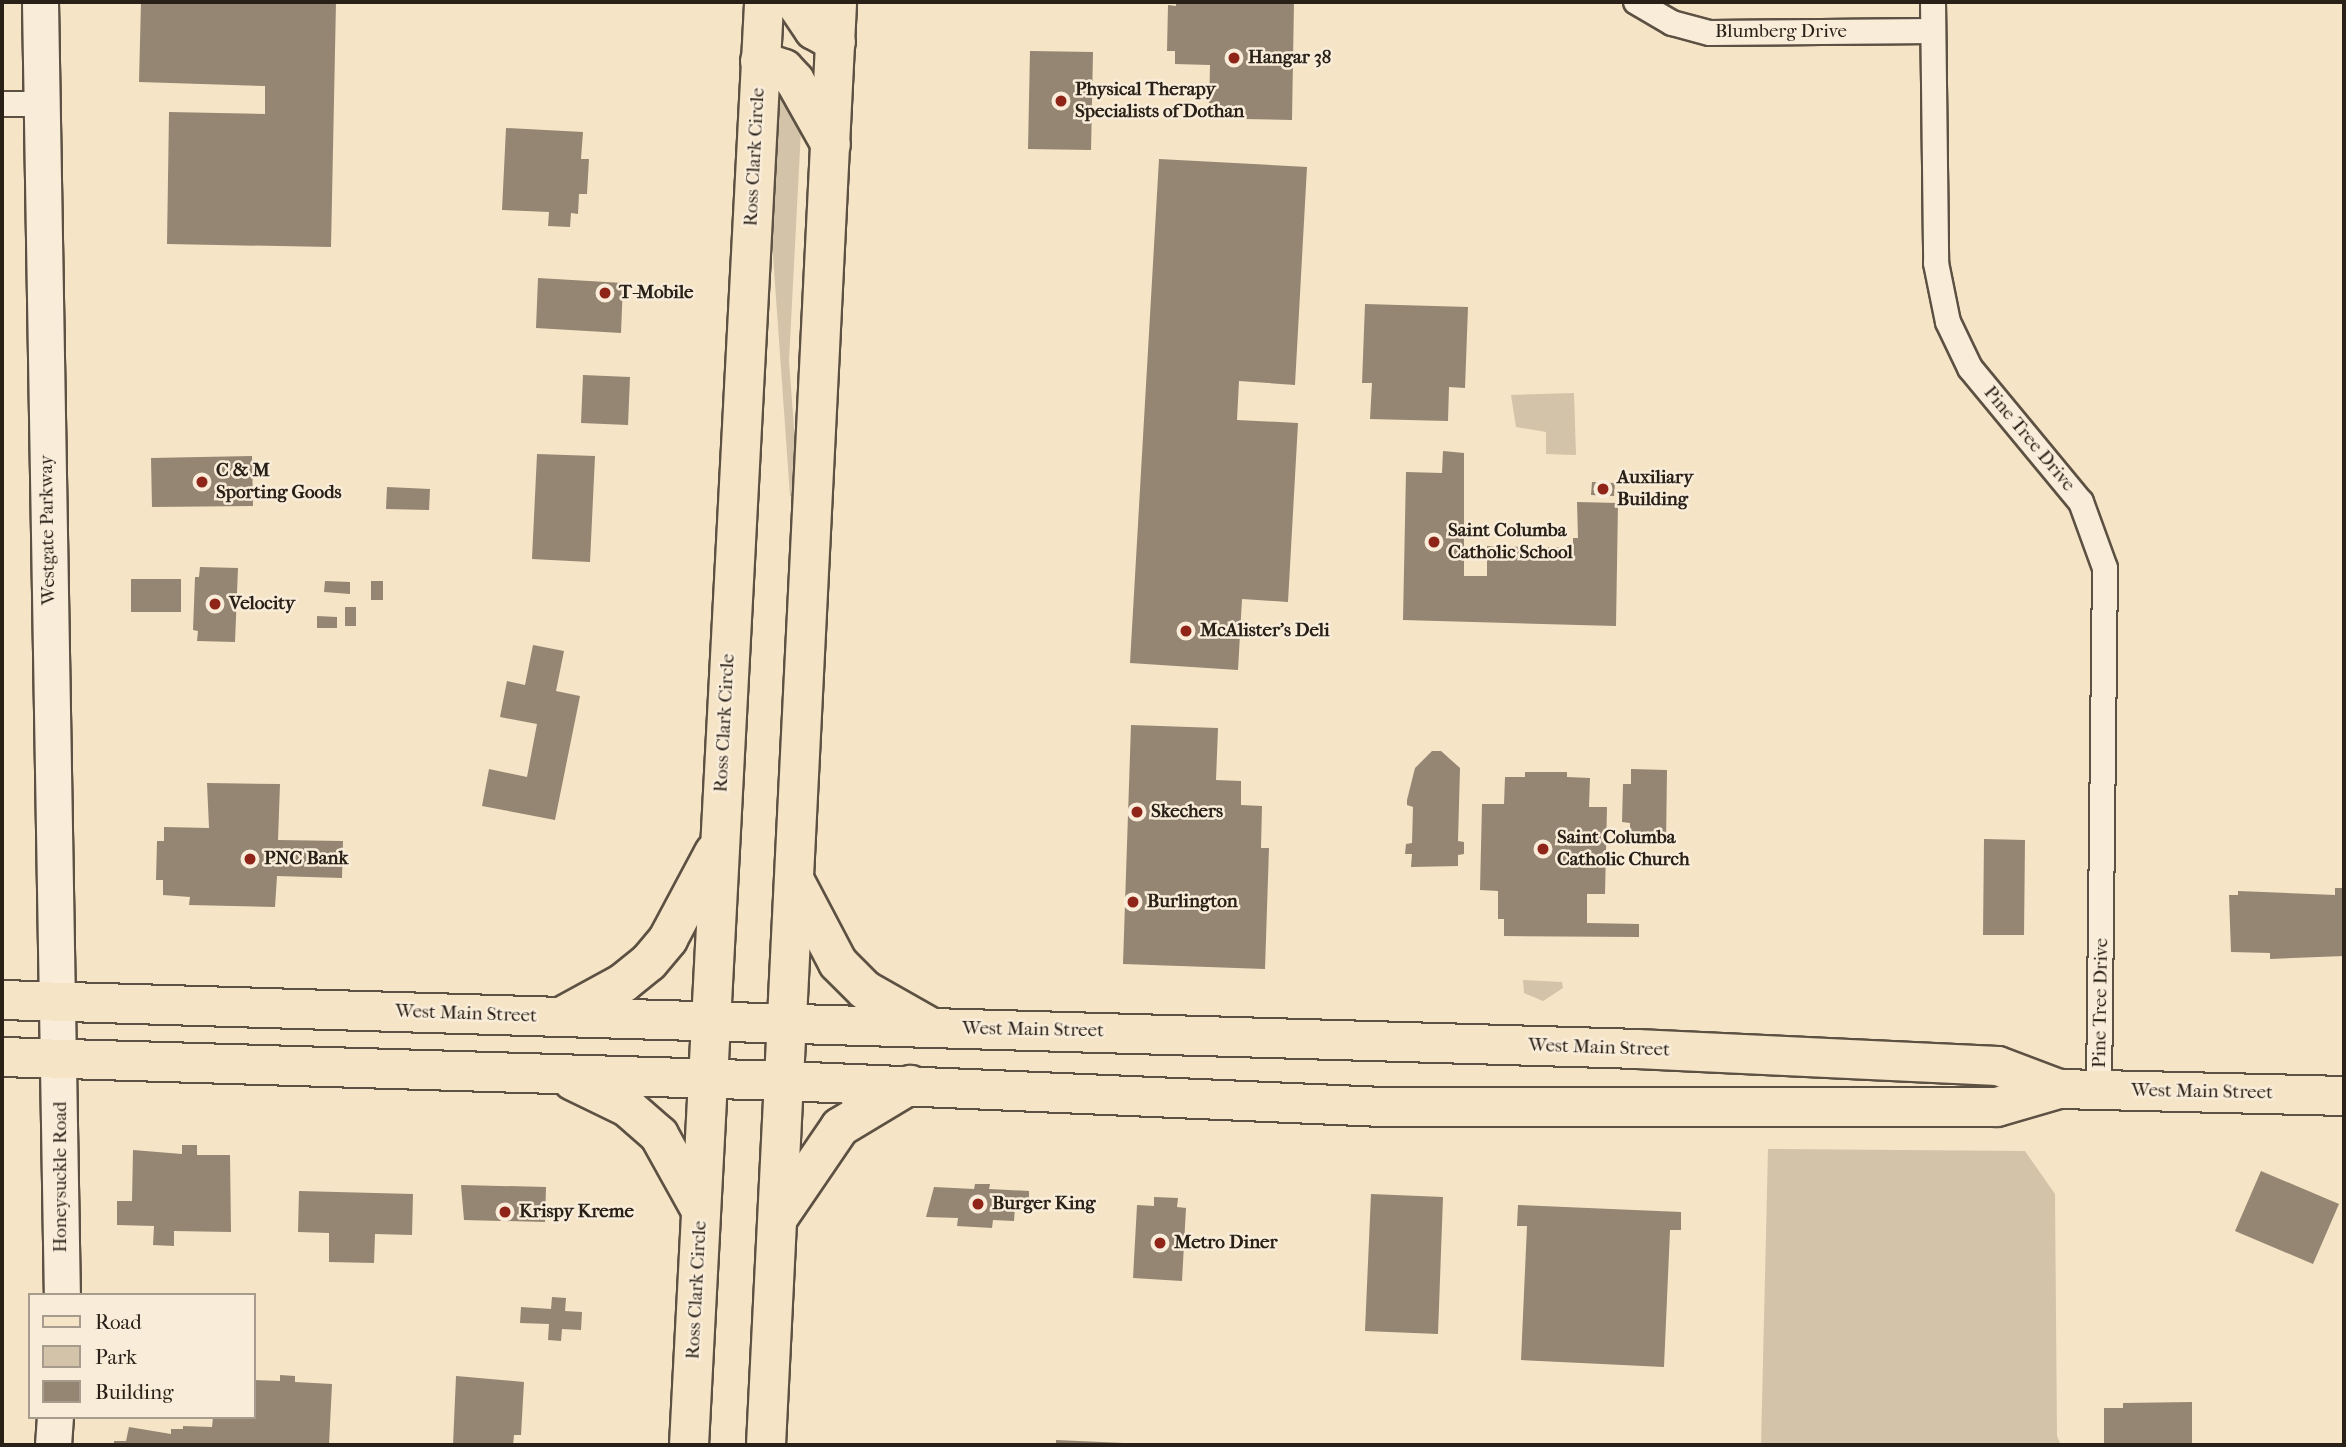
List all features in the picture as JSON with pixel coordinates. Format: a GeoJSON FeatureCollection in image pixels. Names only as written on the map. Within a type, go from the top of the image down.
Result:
{"type":"FeatureCollection","features":[{"type":"Feature","properties":{"kind":"main road","name":"Westgate Parkway"},"geometry":{"type":"LineString","coordinates":[[40,2],[59,1059]]}},
{"type":"Feature","properties":{"kind":"main road","name":"Ross Clark Circle"},"geometry":{"type":"LineString","coordinates":[[689,1445],[718,845],[764,2]]}},
{"type":"Feature","properties":{"kind":"main road"},"geometry":{"type":"LineString","coordinates":[[795,2],[814,30],[835,42]]}},
{"type":"Feature","properties":{"kind":"main road"},"geometry":{"type":"LineString","coordinates":[[766,1445],[837,2]]}},
{"type":"Feature","properties":{"kind":"main road"},"geometry":{"type":"LineString","coordinates":[[760,61],[784,69],[795,80],[832,146]]}},
{"type":"Feature","properties":{"kind":"main road"},"geometry":{"type":"LineString","coordinates":[[561,1017],[623,983],[649,962],[668,939],[718,845]]}},
{"type":"Feature","properties":{"kind":"main road"},"geometry":{"type":"LineString","coordinates":[[794,880],[838,963],[865,990],[930,1027]]}},
{"type":"Feature","properties":{"kind":"main road","name":"West Main Street"},"geometry":{"type":"LineString","coordinates":[[2,1000],[1360,1038],[1998,1066],[2059,1089]]}},
{"type":"Feature","properties":{"kind":"main road","name":"West Main Street"},"geometry":{"type":"LineString","coordinates":[[2,1057],[785,1081],[1292,1104],[1997,1107],[2059,1089],[2344,1096]]}},
{"type":"Feature","properties":{"kind":"main road","name":"Honeysuckle Road"},"geometry":{"type":"LineString","coordinates":[[59,1059],[62,1293]]}},
{"type":"Feature","properties":{"kind":"main road"},"geometry":{"type":"LineString","coordinates":[[562,1075],[627,1107],[659,1135],[701,1211]]}},
{"type":"Feature","properties":{"kind":"main road"},"geometry":{"type":"LineString","coordinates":[[778,1218],[840,1127],[910,1086]]}},
{"type":"Feature","properties":{"kind":"main road"},"geometry":{"type":"LineString","coordinates":[[53,1445],[55,1419]]}},
{"type":"Feature","properties":{"kind":"street","name":"Blumberg Drive"},"geometry":{"type":"LineString","coordinates":[[1636,2],[1672,23],[1710,33],[1933,31]]}},
{"type":"Feature","properties":{"kind":"street","name":"Pine Tree Drive"},"geometry":{"type":"LineString","coordinates":[[1933,2],[1936,263],[1948,322],[1970,368],[2075,492],[2092,523],[2105,568],[2099,1090]]}},
{"type":"Feature","properties":{"kind":"street"},"geometry":{"type":"LineString","coordinates":[[2,104],[42,104]]}},
{"type":"Feature","properties":{"kind":"green space"},"geometry":{"type":"Polygon","coordinates":[[[777,95],[793,99],[801,130],[789,361],[796,454],[794,496],[790,496],[770,213],[777,95]]]}},
{"type":"Feature","properties":{"kind":"green space"},"geometry":{"type":"Polygon","coordinates":[[[1574,393],[1576,455],[1546,454],[1546,432],[1516,427],[1511,395],[1574,393]]]}},
{"type":"Feature","properties":{"kind":"green space"},"geometry":{"type":"Polygon","coordinates":[[[1523,980],[1562,982],[1563,988],[1543,1001],[1524,993],[1523,980]]]}},
{"type":"Feature","properties":{"kind":"green space"},"geometry":{"type":"Polygon","coordinates":[[[1768,1149],[2025,1151],[2055,1194],[2057,1436],[2061,1445],[1761,1445],[1768,1149]]]}},
{"type":"Feature","properties":{"kind":"building"},"geometry":{"type":"Polygon","coordinates":[[[141,2],[336,2],[331,247],[167,244],[169,112],[265,114],[265,86],[139,82],[141,2]]]}},
{"type":"Feature","properties":{"kind":"building","name":"Hangar 38"},"geometry":{"type":"Polygon","coordinates":[[[1176,2],[1294,2],[1292,120],[1243,119],[1243,110],[1209,110],[1210,65],[1175,64],[1175,51],[1167,51],[1168,5],[1176,6],[1176,2]]]}},
{"type":"Feature","properties":{"kind":"building","name":"Physical Therapy Specialists of Dothan"},"geometry":{"type":"Polygon","coordinates":[[[1030,51],[1093,52],[1091,150],[1028,149],[1030,51]]]}},
{"type":"Feature","properties":{"kind":"building"},"geometry":{"type":"Polygon","coordinates":[[[506,128],[583,132],[581,159],[589,159],[587,194],[579,194],[578,214],[571,213],[570,227],[548,226],[549,212],[502,210],[506,128]]]}},
{"type":"Feature","properties":{"kind":"building"},"geometry":{"type":"Polygon","coordinates":[[[1159,159],[1307,167],[1295,385],[1239,381],[1237,420],[1298,423],[1288,602],[1242,599],[1238,670],[1130,663],[1159,159]]]}},
{"type":"Feature","properties":{"kind":"building"},"geometry":{"type":"Polygon","coordinates":[[[538,278],[623,283],[621,333],[536,328],[538,278]]]}},
{"type":"Feature","properties":{"kind":"building"},"geometry":{"type":"Polygon","coordinates":[[[1365,304],[1468,307],[1465,388],[1449,387],[1448,421],[1370,419],[1372,383],[1362,383],[1365,304]]]}},
{"type":"Feature","properties":{"kind":"building"},"geometry":{"type":"Polygon","coordinates":[[[583,375],[630,377],[628,425],[581,423],[583,375]]]}},
{"type":"Feature","properties":{"kind":"building","name":"Saint Columba Catholic School"},"geometry":{"type":"Polygon","coordinates":[[[1443,451],[1464,453],[1464,576],[1487,576],[1487,546],[1573,548],[1573,538],[1578,538],[1577,502],[1618,503],[1616,626],[1403,620],[1406,472],[1442,473],[1443,451]]]}},
{"type":"Feature","properties":{"kind":"building"},"geometry":{"type":"Polygon","coordinates":[[[537,454],[595,456],[590,562],[532,559],[537,454]]]}},
{"type":"Feature","properties":{"kind":"building","name":"C & M Sporting Goods"},"geometry":{"type":"Polygon","coordinates":[[[252,456],[253,506],[152,507],[151,458],[252,456]]]}},
{"type":"Feature","properties":{"kind":"building","name":"Auxiliary Building"},"geometry":{"type":"Polygon","coordinates":[[[1592,482],[1615,483],[1614,496],[1591,495],[1592,482]]]}},
{"type":"Feature","properties":{"kind":"building"},"geometry":{"type":"Polygon","coordinates":[[[387,487],[430,489],[429,510],[386,509],[387,487]]]}},
{"type":"Feature","properties":{"kind":"building","name":"Velocity"},"geometry":{"type":"Polygon","coordinates":[[[200,567],[238,568],[235,642],[197,641],[198,631],[193,630],[195,577],[199,577],[200,567]]]}},
{"type":"Feature","properties":{"kind":"building"},"geometry":{"type":"Polygon","coordinates":[[[131,579],[181,579],[181,612],[131,612],[131,579]]]}},
{"type":"Feature","properties":{"kind":"building"},"geometry":{"type":"Polygon","coordinates":[[[325,581],[350,582],[350,594],[324,592],[325,581]]]}},
{"type":"Feature","properties":{"kind":"building"},"geometry":{"type":"Polygon","coordinates":[[[371,581],[383,581],[383,600],[371,600],[371,581]]]}},
{"type":"Feature","properties":{"kind":"building"},"geometry":{"type":"Polygon","coordinates":[[[345,607],[356,607],[356,626],[345,626],[345,607]]]}},
{"type":"Feature","properties":{"kind":"building"},"geometry":{"type":"Polygon","coordinates":[[[317,616],[337,617],[337,628],[317,628],[317,616]]]}},
{"type":"Feature","properties":{"kind":"building"},"geometry":{"type":"Polygon","coordinates":[[[533,645],[564,651],[556,691],[580,696],[555,820],[482,806],[489,769],[527,777],[537,724],[500,717],[507,681],[525,685],[533,645]]]}},
{"type":"Feature","properties":{"kind":"building"},"geometry":{"type":"Polygon","coordinates":[[[1131,725],[1218,728],[1216,780],[1241,781],[1241,805],[1262,806],[1261,848],[1269,848],[1265,969],[1123,964],[1131,725]]]}},
{"type":"Feature","properties":{"kind":"building"},"geometry":{"type":"Polygon","coordinates":[[[1432,751],[1441,751],[1460,768],[1458,841],[1464,842],[1464,854],[1458,855],[1458,866],[1411,867],[1412,854],[1405,854],[1406,844],[1412,843],[1413,807],[1407,805],[1407,800],[1415,768],[1432,751]]]}},
{"type":"Feature","properties":{"kind":"building"},"geometry":{"type":"Polygon","coordinates":[[[1631,769],[1667,770],[1666,844],[1630,842],[1630,823],[1622,822],[1623,784],[1631,784],[1631,769]]]}},
{"type":"Feature","properties":{"kind":"building","name":"Saint Columba Catholic Church"},"geometry":{"type":"Polygon","coordinates":[[[1525,772],[1567,772],[1567,777],[1590,778],[1589,807],[1607,807],[1605,894],[1587,894],[1587,923],[1639,924],[1639,937],[1504,936],[1504,919],[1498,919],[1498,891],[1480,890],[1482,804],[1504,804],[1505,777],[1525,777],[1525,772]]]}},
{"type":"Feature","properties":{"kind":"building","name":"PNC Bank"},"geometry":{"type":"Polygon","coordinates":[[[207,783],[280,784],[278,840],[343,841],[342,878],[277,876],[275,907],[189,905],[190,897],[163,895],[163,880],[156,880],[157,841],[164,841],[164,827],[209,828],[207,783]]]}},
{"type":"Feature","properties":{"kind":"building"},"geometry":{"type":"Polygon","coordinates":[[[1984,839],[2025,840],[2024,935],[1983,935],[1984,839]]]}},
{"type":"Feature","properties":{"kind":"building"},"geometry":{"type":"Polygon","coordinates":[[[2335,888],[2344,888],[2344,956],[2270,959],[2270,953],[2231,952],[2229,895],[2238,895],[2238,891],[2335,895],[2335,888]]]}},
{"type":"Feature","properties":{"kind":"building"},"geometry":{"type":"Polygon","coordinates":[[[182,1145],[197,1145],[197,1155],[230,1155],[231,1232],[174,1231],[174,1246],[153,1245],[154,1226],[117,1225],[117,1201],[132,1201],[133,1150],[182,1154],[182,1145]]]}},
{"type":"Feature","properties":{"kind":"building"},"geometry":{"type":"Polygon","coordinates":[[[2261,1171],[2339,1204],[2313,1264],[2235,1231],[2261,1171]]]}},
{"type":"Feature","properties":{"kind":"building","name":"Burger King"},"geometry":{"type":"Polygon","coordinates":[[[975,1184],[990,1184],[989,1189],[1029,1191],[1029,1207],[1015,1206],[1014,1221],[993,1220],[992,1228],[957,1226],[958,1218],[926,1217],[934,1187],[974,1189],[975,1184]]]}},
{"type":"Feature","properties":{"kind":"building","name":"Krispy Kreme"},"geometry":{"type":"Polygon","coordinates":[[[461,1185],[546,1187],[545,1222],[464,1220],[461,1185]]]}},
{"type":"Feature","properties":{"kind":"building"},"geometry":{"type":"Polygon","coordinates":[[[299,1191],[413,1194],[412,1235],[375,1234],[374,1263],[329,1262],[329,1233],[298,1232],[299,1191]]]}},
{"type":"Feature","properties":{"kind":"building"},"geometry":{"type":"Polygon","coordinates":[[[1371,1194],[1443,1197],[1438,1334],[1365,1331],[1371,1194]]]}},
{"type":"Feature","properties":{"kind":"building","name":"Metro Diner"},"geometry":{"type":"Polygon","coordinates":[[[1154,1197],[1178,1198],[1177,1207],[1186,1208],[1182,1281],[1133,1278],[1137,1205],[1154,1206],[1154,1197]]]}},
{"type":"Feature","properties":{"kind":"building"},"geometry":{"type":"Polygon","coordinates":[[[1518,1205],[1681,1212],[1681,1230],[1670,1230],[1664,1367],[1521,1360],[1527,1226],[1517,1226],[1518,1205]]]}},
{"type":"Feature","properties":{"kind":"building"},"geometry":{"type":"Polygon","coordinates":[[[552,1297],[566,1298],[565,1311],[582,1312],[581,1330],[562,1329],[561,1341],[548,1340],[549,1324],[520,1323],[521,1307],[551,1309],[552,1297]]]}},
{"type":"Feature","properties":{"kind":"building"},"geometry":{"type":"Polygon","coordinates":[[[280,1375],[295,1376],[295,1382],[332,1384],[329,1445],[114,1445],[114,1441],[126,1441],[129,1427],[171,1434],[171,1429],[183,1429],[183,1426],[212,1427],[213,1419],[256,1419],[256,1380],[280,1381],[280,1375]]]}},
{"type":"Feature","properties":{"kind":"building"},"geometry":{"type":"Polygon","coordinates":[[[456,1376],[524,1382],[521,1435],[514,1435],[513,1445],[453,1445],[456,1376]]]}},
{"type":"Feature","properties":{"kind":"building"},"geometry":{"type":"Polygon","coordinates":[[[2192,1402],[2192,1445],[2104,1445],[2104,1408],[2123,1408],[2123,1403],[2192,1402]]]}},
{"type":"Feature","properties":{"kind":"building"},"geometry":{"type":"Polygon","coordinates":[[[1056,1440],[1124,1443],[1056,1445],[1056,1440]]]}},
{"type":"Feature","properties":{"kind":"place","name":"Hangar 38"},"geometry":{"type":"Point","coordinates":[1234,58]}},
{"type":"Feature","properties":{"kind":"place","name":"Physical Therapy Specialists of Dothan"},"geometry":{"type":"Point","coordinates":[1061,101]}},
{"type":"Feature","properties":{"kind":"place","name":"T-Mobile"},"geometry":{"type":"Point","coordinates":[605,293]}},
{"type":"Feature","properties":{"kind":"place","name":"C & M Sporting Goods"},"geometry":{"type":"Point","coordinates":[202,482]}},
{"type":"Feature","properties":{"kind":"place","name":"Auxiliary Building"},"geometry":{"type":"Point","coordinates":[1603,489]}},
{"type":"Feature","properties":{"kind":"place","name":"Saint Columba Catholic School"},"geometry":{"type":"Point","coordinates":[1434,542]}},
{"type":"Feature","properties":{"kind":"place","name":"Velocity"},"geometry":{"type":"Point","coordinates":[215,604]}},
{"type":"Feature","properties":{"kind":"place","name":"McAlister's Deli"},"geometry":{"type":"Point","coordinates":[1186,631]}},
{"type":"Feature","properties":{"kind":"place","name":"Skechers"},"geometry":{"type":"Point","coordinates":[1137,812]}},
{"type":"Feature","properties":{"kind":"place","name":"Saint Columba Catholic Church"},"geometry":{"type":"Point","coordinates":[1543,849]}},
{"type":"Feature","properties":{"kind":"place","name":"PNC Bank"},"geometry":{"type":"Point","coordinates":[250,859]}},
{"type":"Feature","properties":{"kind":"place","name":"Burlington"},"geometry":{"type":"Point","coordinates":[1133,902]}},
{"type":"Feature","properties":{"kind":"place","name":"Burger King"},"geometry":{"type":"Point","coordinates":[978,1204]}},
{"type":"Feature","properties":{"kind":"place","name":"Krispy Kreme"},"geometry":{"type":"Point","coordinates":[505,1212]}},
{"type":"Feature","properties":{"kind":"place","name":"Metro Diner"},"geometry":{"type":"Point","coordinates":[1160,1243]}}]}
